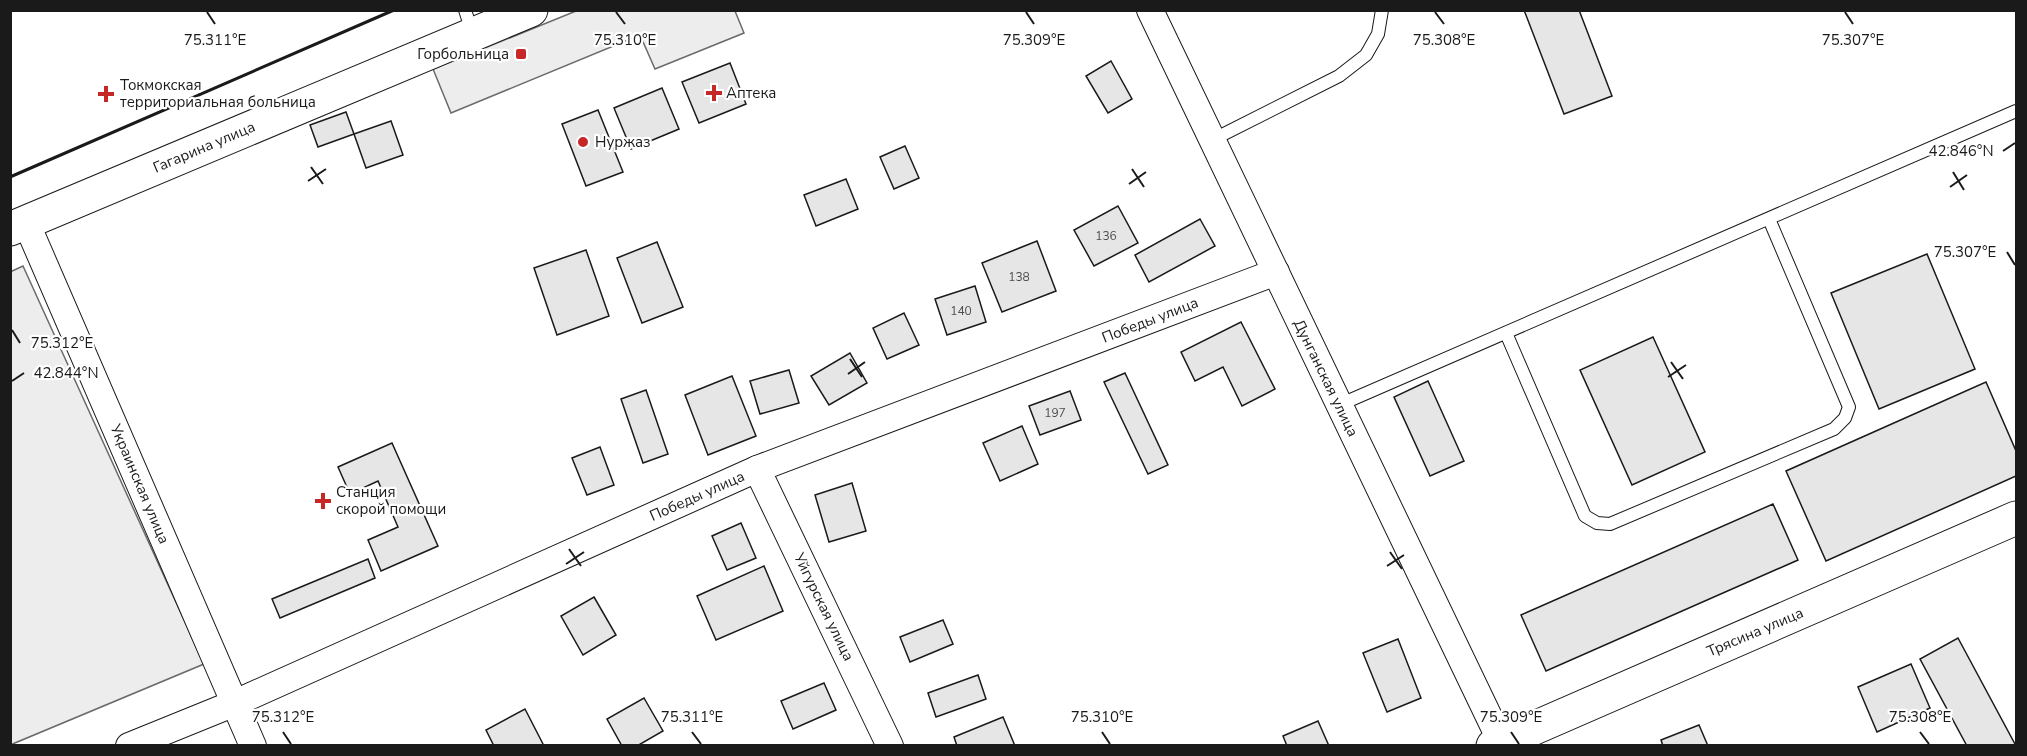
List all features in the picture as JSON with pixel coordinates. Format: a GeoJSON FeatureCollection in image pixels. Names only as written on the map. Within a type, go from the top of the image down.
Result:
{"type":"FeatureCollection","features":[{"type":"Feature","properties":{"kind":"street","name":"Гагарина улица"},"geometry":{"type":"LineString","coordinates":[[18,225],[469,23],[531,10]]}},
{"type":"Feature","properties":{"kind":"street","name":"Дунганская улица"},"geometry":{"type":"LineString","coordinates":[[1150,10],[1499,744]]}},
{"type":"Feature","properties":{"kind":"street","name":"Украинская улица"},"geometry":{"type":"LineString","coordinates":[[18,225],[253,746]]}},
{"type":"Feature","properties":{"kind":"street","name":"Победы улица"},"geometry":{"type":"LineString","coordinates":[[129,746],[235,703],[757,469],[1276,272]]}},
{"type":"Feature","properties":{"kind":"street","name":"Уйгурская улица"},"geometry":{"type":"LineString","coordinates":[[757,469],[890,746]]}},
{"type":"Feature","properties":{"kind":"street","name":"Трясина улица"},"geometry":{"type":"LineString","coordinates":[[1499,744],[2016,518]]}},
{"type":"Feature","properties":{"kind":"lane"},"geometry":{"type":"LineString","coordinates":[[1212,140],[1339,76],[1366,55],[1378,34],[1382,10]]}},
{"type":"Feature","properties":{"kind":"lane"},"geometry":{"type":"LineString","coordinates":[[1339,405],[2016,111]]}},
{"type":"Feature","properties":{"kind":"lane"},"geometry":{"type":"LineString","coordinates":[[1506,333],[1586,516],[1597,523],[1610,524],[1834,429],[1845,418],[1849,407],[1769,219]]}},
{"type":"Feature","properties":{"kind":"shaded area"},"geometry":{"type":"Polygon","coordinates":[[[576,11],[735,11],[744,33],[655,69],[640,35],[451,113],[433,69],[576,11]]]}},
{"type":"Feature","properties":{"kind":"shaded area"},"geometry":{"type":"Polygon","coordinates":[[[23,266],[204,664],[10,745],[10,272],[23,266]]]}},
{"type":"Feature","properties":{"kind":"building"},"geometry":{"type":"Polygon","coordinates":[[[1524,10],[1579,10],[1612,96],[1564,114],[1524,10]]]}},
{"type":"Feature","properties":{"kind":"building"},"geometry":{"type":"Polygon","coordinates":[[[1111,61],[1132,99],[1108,113],[1086,76],[1111,61]]]}},
{"type":"Feature","properties":{"kind":"building","name":"Аптека"},"geometry":{"type":"Polygon","coordinates":[[[730,63],[746,104],[699,123],[682,82],[730,63]]]}},
{"type":"Feature","properties":{"kind":"building"},"geometry":{"type":"Polygon","coordinates":[[[662,88],[679,129],[631,149],[614,108],[662,88]]]}},
{"type":"Feature","properties":{"kind":"building"},"geometry":{"type":"Polygon","coordinates":[[[598,110],[623,172],[586,186],[562,124],[598,110]]]}},
{"type":"Feature","properties":{"kind":"building"},"geometry":{"type":"Polygon","coordinates":[[[346,112],[354,134],[318,147],[310,125],[346,112]]]}},
{"type":"Feature","properties":{"kind":"building"},"geometry":{"type":"Polygon","coordinates":[[[391,121],[403,155],[366,168],[354,134],[391,121]]]}},
{"type":"Feature","properties":{"kind":"building"},"geometry":{"type":"Polygon","coordinates":[[[905,146],[919,178],[894,189],[880,157],[905,146]]]}},
{"type":"Feature","properties":{"kind":"building"},"geometry":{"type":"Polygon","coordinates":[[[846,179],[858,209],[816,226],[804,195],[846,179]]]}},
{"type":"Feature","properties":{"kind":"building"},"geometry":{"type":"Polygon","coordinates":[[[1118,206],[1138,243],[1094,266],[1074,230],[1118,206]]]}},
{"type":"Feature","properties":{"kind":"building"},"geometry":{"type":"Polygon","coordinates":[[[1200,219],[1215,246],[1149,282],[1135,255],[1200,219]]]}},
{"type":"Feature","properties":{"kind":"building"},"geometry":{"type":"Polygon","coordinates":[[[1037,241],[1056,291],[1002,312],[982,263],[1037,241]]]}},
{"type":"Feature","properties":{"kind":"building"},"geometry":{"type":"Polygon","coordinates":[[[657,242],[683,307],[642,323],[617,258],[657,242]]]}},
{"type":"Feature","properties":{"kind":"building"},"geometry":{"type":"Polygon","coordinates":[[[586,250],[609,316],[557,335],[534,268],[586,250]]]}},
{"type":"Feature","properties":{"kind":"building"},"geometry":{"type":"Polygon","coordinates":[[[1927,254],[1975,369],[1879,409],[1831,293],[1927,254]]]}},
{"type":"Feature","properties":{"kind":"building"},"geometry":{"type":"Polygon","coordinates":[[[975,286],[986,322],[947,335],[935,299],[975,286]]]}},
{"type":"Feature","properties":{"kind":"building"},"geometry":{"type":"Polygon","coordinates":[[[904,313],[919,345],[887,359],[873,328],[904,313]]]}},
{"type":"Feature","properties":{"kind":"building"},"geometry":{"type":"Polygon","coordinates":[[[1241,322],[1275,389],[1242,406],[1223,367],[1195,381],[1181,352],[1241,322]]]}},
{"type":"Feature","properties":{"kind":"building"},"geometry":{"type":"Polygon","coordinates":[[[1653,337],[1705,452],[1632,485],[1580,370],[1653,337]]]}},
{"type":"Feature","properties":{"kind":"building"},"geometry":{"type":"Polygon","coordinates":[[[850,353],[867,383],[829,405],[811,376],[850,353]]]}},
{"type":"Feature","properties":{"kind":"building"},"geometry":{"type":"Polygon","coordinates":[[[789,370],[799,403],[760,414],[750,381],[789,370]]]}},
{"type":"Feature","properties":{"kind":"building"},"geometry":{"type":"Polygon","coordinates":[[[1125,373],[1168,465],[1148,474],[1104,382],[1125,373]]]}},
{"type":"Feature","properties":{"kind":"building"},"geometry":{"type":"Polygon","coordinates":[[[732,376],[756,436],[708,455],[685,395],[732,376]]]}},
{"type":"Feature","properties":{"kind":"building"},"geometry":{"type":"Polygon","coordinates":[[[1428,381],[1464,461],[1430,476],[1394,397],[1428,381]]]}},
{"type":"Feature","properties":{"kind":"building"},"geometry":{"type":"Polygon","coordinates":[[[1986,382],[2016,451],[2016,476],[1826,561],[1786,471],[1986,382]]]}},
{"type":"Feature","properties":{"kind":"building"},"geometry":{"type":"Polygon","coordinates":[[[646,390],[668,454],[643,463],[621,399],[646,390]]]}},
{"type":"Feature","properties":{"kind":"building"},"geometry":{"type":"Polygon","coordinates":[[[1070,391],[1081,420],[1040,435],[1029,406],[1070,391]]]}},
{"type":"Feature","properties":{"kind":"building"},"geometry":{"type":"Polygon","coordinates":[[[1022,426],[1038,464],[1000,481],[983,443],[1022,426]]]}},
{"type":"Feature","properties":{"kind":"building"},"geometry":{"type":"Polygon","coordinates":[[[392,443],[438,546],[381,571],[368,540],[398,527],[378,481],[350,494],[338,467],[392,443]]]}},
{"type":"Feature","properties":{"kind":"building"},"geometry":{"type":"Polygon","coordinates":[[[600,447],[614,485],[587,495],[572,458],[600,447]]]}},
{"type":"Feature","properties":{"kind":"building"},"geometry":{"type":"Polygon","coordinates":[[[852,483],[866,531],[829,542],[815,495],[852,483]]]}},
{"type":"Feature","properties":{"kind":"building"},"geometry":{"type":"Polygon","coordinates":[[[1773,504],[1798,560],[1546,671],[1521,615],[1773,504]]]}},
{"type":"Feature","properties":{"kind":"building"},"geometry":{"type":"Polygon","coordinates":[[[741,523],[756,558],[727,570],[712,536],[741,523]]]}},
{"type":"Feature","properties":{"kind":"building"},"geometry":{"type":"Polygon","coordinates":[[[368,559],[375,578],[280,618],[272,599],[368,559]]]}},
{"type":"Feature","properties":{"kind":"building"},"geometry":{"type":"Polygon","coordinates":[[[764,566],[783,611],[716,640],[697,596],[764,566]]]}},
{"type":"Feature","properties":{"kind":"building"},"geometry":{"type":"Polygon","coordinates":[[[594,597],[616,635],[583,655],[561,616],[594,597]]]}},
{"type":"Feature","properties":{"kind":"building"},"geometry":{"type":"Polygon","coordinates":[[[943,620],[953,644],[910,662],[900,637],[943,620]]]}},
{"type":"Feature","properties":{"kind":"building"},"geometry":{"type":"Polygon","coordinates":[[[1958,638],[2016,746],[1967,746],[1920,659],[1958,638]]]}},
{"type":"Feature","properties":{"kind":"building"},"geometry":{"type":"Polygon","coordinates":[[[1398,639],[1421,698],[1387,712],[1363,653],[1398,639]]]}},
{"type":"Feature","properties":{"kind":"building"},"geometry":{"type":"Polygon","coordinates":[[[1911,664],[1930,708],[1877,732],[1858,687],[1911,664]]]}},
{"type":"Feature","properties":{"kind":"building"},"geometry":{"type":"Polygon","coordinates":[[[978,675],[986,699],[936,717],[928,693],[978,675]]]}},
{"type":"Feature","properties":{"kind":"building"},"geometry":{"type":"Polygon","coordinates":[[[824,683],[836,710],[793,729],[781,701],[824,683]]]}},
{"type":"Feature","properties":{"kind":"building"},"geometry":{"type":"Polygon","coordinates":[[[644,698],[663,731],[637,746],[622,746],[607,719],[644,698]]]}},
{"type":"Feature","properties":{"kind":"building"},"geometry":{"type":"Polygon","coordinates":[[[525,709],[544,746],[494,746],[486,730],[525,709]]]}},
{"type":"Feature","properties":{"kind":"building"},"geometry":{"type":"Polygon","coordinates":[[[1003,717],[1015,746],[957,746],[954,737],[1003,717]]]}},
{"type":"Feature","properties":{"kind":"building"},"geometry":{"type":"Polygon","coordinates":[[[1318,721],[1329,746],[1287,746],[1283,736],[1318,721]]]}},
{"type":"Feature","properties":{"kind":"building"},"geometry":{"type":"Polygon","coordinates":[[[1699,725],[1708,746],[1663,746],[1661,740],[1699,725]]]}},
{"type":"Feature","properties":{"kind":"wall"},"geometry":{"type":"LineString","coordinates":[[10,177],[394,10]]}},
{"type":"Feature","properties":{"kind":"place","name":"Горбольница"},"geometry":{"type":"Point","coordinates":[521,54]}},
{"type":"Feature","properties":{"kind":"place","name":"Аптека"},"geometry":{"type":"Point","coordinates":[714,93]}},
{"type":"Feature","properties":{"kind":"place","name":"Токмокская территориальная больница"},"geometry":{"type":"Point","coordinates":[106,94]}},
{"type":"Feature","properties":{"kind":"place","name":"Нуржаз"},"geometry":{"type":"Point","coordinates":[583,142]}},
{"type":"Feature","properties":{"kind":"place","name":"Станция скорой помощи"},"geometry":{"type":"Point","coordinates":[323,501]}}]}
